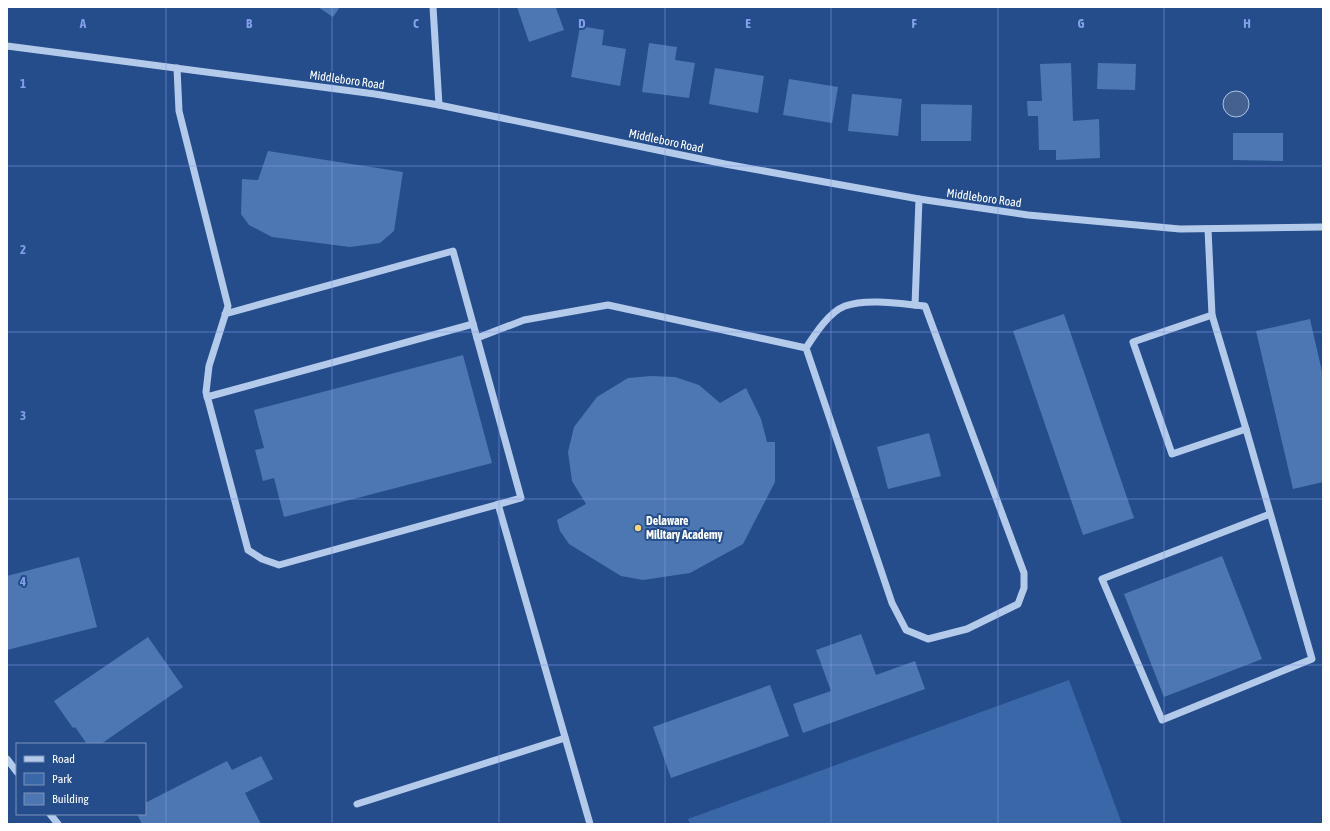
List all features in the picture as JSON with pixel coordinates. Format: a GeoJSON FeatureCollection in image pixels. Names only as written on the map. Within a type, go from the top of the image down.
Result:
{"type":"FeatureCollection","features":[{"type":"Feature","properties":{"kind":"street"},"geometry":{"type":"LineString","coordinates":[[433,7],[439,105]]}},
{"type":"Feature","properties":{"kind":"street","name":"Middleboro Road"},"geometry":{"type":"LineString","coordinates":[[7,46],[375,94],[439,105],[717,163],[919,199],[1028,215],[1180,229],[1323,227]]}},
{"type":"Feature","properties":{"kind":"street"},"geometry":{"type":"LineString","coordinates":[[177,68],[179,111],[228,306],[225,314],[209,366],[206,392],[248,550],[262,559],[279,565],[521,498],[453,251],[225,314]]}},
{"type":"Feature","properties":{"kind":"street"},"geometry":{"type":"LineString","coordinates":[[915,305],[919,199]]}},
{"type":"Feature","properties":{"kind":"street"},"geometry":{"type":"LineString","coordinates":[[1208,229],[1212,315],[1246,429],[1312,660],[1162,720],[1102,579],[1270,514]]}},
{"type":"Feature","properties":{"kind":"street"},"geometry":{"type":"LineString","coordinates":[[876,302],[925,306],[1024,573],[1024,588],[1018,604],[967,629],[928,639],[906,630],[892,603],[806,348],[821,325],[845,306],[876,302]]}},
{"type":"Feature","properties":{"kind":"street"},"geometry":{"type":"LineString","coordinates":[[477,338],[524,320],[608,305],[806,348]]}},
{"type":"Feature","properties":{"kind":"street"},"geometry":{"type":"LineString","coordinates":[[1212,315],[1133,342],[1172,454],[1246,429]]}},
{"type":"Feature","properties":{"kind":"street"},"geometry":{"type":"LineString","coordinates":[[207,396],[473,324]]}},
{"type":"Feature","properties":{"kind":"street"},"geometry":{"type":"LineString","coordinates":[[498,504],[590,824]]}},
{"type":"Feature","properties":{"kind":"street"},"geometry":{"type":"LineString","coordinates":[[357,804],[565,738]]}},
{"type":"Feature","properties":{"kind":"street"},"geometry":{"type":"LineString","coordinates":[[7,759],[16,771]]}},
{"type":"Feature","properties":{"kind":"street"},"geometry":{"type":"LineString","coordinates":[[51,815],[58,824]]}},
{"type":"Feature","properties":{"kind":"green space"},"geometry":{"type":"Polygon","coordinates":[[[1069,680],[1122,824],[690,824],[688,819],[1069,680]]]}},
{"type":"Feature","properties":{"kind":"shaded area"},"geometry":{"type":"Polygon","coordinates":[[[1236,91],[1245,95],[1249,104],[1245,113],[1236,117],[1227,113],[1223,104],[1227,95],[1236,91]]]}},
{"type":"Feature","properties":{"kind":"building"},"geometry":{"type":"Polygon","coordinates":[[[318,7],[340,7],[333,17],[318,7]]]}},
{"type":"Feature","properties":{"kind":"building"},"geometry":{"type":"Polygon","coordinates":[[[517,7],[559,7],[556,8],[564,30],[529,42],[517,7]]]}},
{"type":"Feature","properties":{"kind":"building"},"geometry":{"type":"Polygon","coordinates":[[[580,26],[604,30],[602,45],[626,49],[620,86],[571,77],[580,26]]]}},
{"type":"Feature","properties":{"kind":"building"},"geometry":{"type":"Polygon","coordinates":[[[649,43],[677,47],[675,60],[695,63],[689,98],[642,92],[649,43]]]}},
{"type":"Feature","properties":{"kind":"building"},"geometry":{"type":"Polygon","coordinates":[[[1071,63],[1073,121],[1099,119],[1100,158],[1056,160],[1056,150],[1039,150],[1038,116],[1028,116],[1027,101],[1042,101],[1040,64],[1071,63]]]}},
{"type":"Feature","properties":{"kind":"building"},"geometry":{"type":"Polygon","coordinates":[[[1098,63],[1136,64],[1135,90],[1097,89],[1098,63]]]}},
{"type":"Feature","properties":{"kind":"building"},"geometry":{"type":"Polygon","coordinates":[[[715,68],[764,76],[758,113],[709,104],[715,68]]]}},
{"type":"Feature","properties":{"kind":"building"},"geometry":{"type":"Polygon","coordinates":[[[789,79],[838,87],[832,123],[783,115],[789,79]]]}},
{"type":"Feature","properties":{"kind":"building"},"geometry":{"type":"Polygon","coordinates":[[[852,94],[902,99],[898,136],[848,131],[852,94]]]}},
{"type":"Feature","properties":{"kind":"building"},"geometry":{"type":"Polygon","coordinates":[[[921,104],[972,105],[971,141],[921,141],[921,104]]]}},
{"type":"Feature","properties":{"kind":"building"},"geometry":{"type":"Polygon","coordinates":[[[1233,133],[1283,133],[1283,161],[1233,160],[1233,133]]]}},
{"type":"Feature","properties":{"kind":"building"},"geometry":{"type":"Polygon","coordinates":[[[268,151],[403,172],[394,231],[380,243],[350,247],[272,237],[249,225],[241,214],[242,179],[258,180],[268,151]]]}},
{"type":"Feature","properties":{"kind":"building"},"geometry":{"type":"Polygon","coordinates":[[[1064,314],[1134,518],[1083,535],[1013,331],[1064,314]]]}},
{"type":"Feature","properties":{"kind":"building"},"geometry":{"type":"Polygon","coordinates":[[[1310,319],[1323,376],[1323,482],[1293,489],[1256,331],[1310,319]]]}},
{"type":"Feature","properties":{"kind":"building"},"geometry":{"type":"Polygon","coordinates":[[[463,355],[492,463],[284,517],[274,478],[263,481],[255,450],[264,448],[254,410],[463,355]]]}},
{"type":"Feature","properties":{"kind":"building"},"geometry":{"type":"Polygon","coordinates":[[[651,376],[675,377],[699,385],[720,403],[746,388],[761,419],[767,442],[775,442],[775,482],[743,544],[690,573],[643,580],[621,576],[569,544],[560,531],[557,520],[586,504],[572,481],[568,452],[574,427],[597,397],[628,378],[651,376]]]}},
{"type":"Feature","properties":{"kind":"building"},"geometry":{"type":"Polygon","coordinates":[[[929,433],[941,476],[888,489],[877,447],[929,433]]]}},
{"type":"Feature","properties":{"kind":"building"},"geometry":{"type":"Polygon","coordinates":[[[1222,556],[1262,659],[1164,697],[1124,594],[1222,556]]]}},
{"type":"Feature","properties":{"kind":"building"},"geometry":{"type":"Polygon","coordinates":[[[79,557],[97,627],[7,650],[7,576],[79,557]]]}},
{"type":"Feature","properties":{"kind":"building"},"geometry":{"type":"Polygon","coordinates":[[[861,634],[876,675],[915,661],[925,689],[803,733],[793,704],[831,691],[816,650],[861,634]]]}},
{"type":"Feature","properties":{"kind":"building"},"geometry":{"type":"Polygon","coordinates":[[[148,637],[183,687],[102,743],[86,743],[75,727],[73,728],[54,701],[148,637]]]}},
{"type":"Feature","properties":{"kind":"building"},"geometry":{"type":"Polygon","coordinates":[[[770,685],[789,736],[671,778],[653,727],[770,685]]]}},
{"type":"Feature","properties":{"kind":"building"},"geometry":{"type":"Polygon","coordinates":[[[261,756],[273,779],[245,793],[261,824],[142,824],[138,815],[146,815],[146,802],[227,761],[232,770],[261,756]]]}},
{"type":"Feature","properties":{"kind":"place","name":"Delaware Military Academy"},"geometry":{"type":"Point","coordinates":[638,528]}}]}
